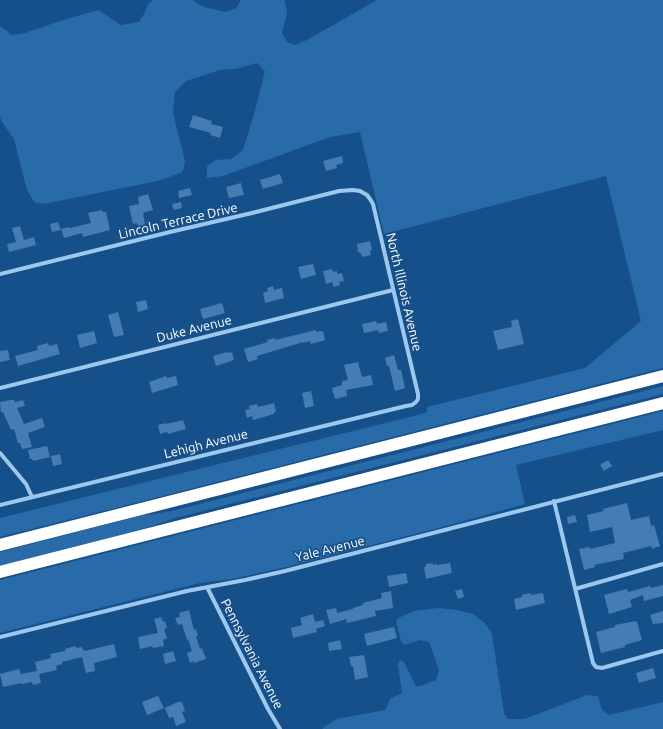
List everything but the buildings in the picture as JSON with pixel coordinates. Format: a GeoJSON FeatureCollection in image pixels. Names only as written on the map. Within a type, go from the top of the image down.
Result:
{"type":"FeatureCollection","features":[{"type":"Feature","properties":{"kind":"highway"},"geometry":{"type":"LineString","coordinates":[[0,545],[663,376]]}},
{"type":"Feature","properties":{"kind":"highway"},"geometry":{"type":"LineString","coordinates":[[0,572],[663,403]]}},
{"type":"Feature","properties":{"kind":"street","name":"Lincoln Terrace Drive"},"geometry":{"type":"LineString","coordinates":[[0,274],[338,191],[360,191]]}},
{"type":"Feature","properties":{"kind":"street","name":"North Illinois Avenue"},"geometry":{"type":"LineString","coordinates":[[360,191],[367,195],[373,204],[418,394],[418,399],[416,402]]}},
{"type":"Feature","properties":{"kind":"street","name":"Duke Avenue"},"geometry":{"type":"LineString","coordinates":[[0,388],[393,290]]}},
{"type":"Feature","properties":{"kind":"street","name":"Lehigh Avenue"},"geometry":{"type":"LineString","coordinates":[[0,506],[412,405],[416,402]]}},
{"type":"Feature","properties":{"kind":"street"},"geometry":{"type":"LineString","coordinates":[[0,452],[26,484],[32,497]]}},
{"type":"Feature","properties":{"kind":"street","name":"Yale Avenue"},"geometry":{"type":"LineString","coordinates":[[0,637],[187,591],[285,571],[663,474]]}},
{"type":"Feature","properties":{"kind":"street"},"geometry":{"type":"LineString","coordinates":[[554,501],[593,663],[596,667],[602,668],[663,651]]}},
{"type":"Feature","properties":{"kind":"street"},"geometry":{"type":"LineString","coordinates":[[575,589],[663,564]]}},
{"type":"Feature","properties":{"kind":"street","name":"Pennsylvania Avenue"},"geometry":{"type":"LineString","coordinates":[[207,587],[268,709],[280,729]]}},
{"type":"Feature","properties":{"kind":"shaded area"},"geometry":{"type":"Polygon","coordinates":[[[153,0],[192,0],[204,7],[226,12],[236,8],[241,0],[285,0],[287,14],[282,33],[287,42],[295,45],[307,40],[377,0],[663,0],[663,368],[0,537],[0,518],[418,415],[427,412],[427,407],[585,368],[641,321],[606,176],[384,234],[360,132],[330,137],[223,176],[207,178],[207,166],[216,160],[231,159],[243,150],[265,71],[257,63],[235,69],[220,70],[186,81],[175,92],[173,113],[185,161],[184,168],[181,173],[157,181],[44,204],[34,202],[27,190],[14,139],[2,122],[0,116],[0,26],[12,35],[25,33],[98,10],[121,25],[139,22],[148,4],[153,0]]]}},
{"type":"Feature","properties":{"kind":"shaded area"},"geometry":{"type":"Polygon","coordinates":[[[663,386],[663,394],[175,518],[143,529],[0,566],[0,552],[139,516],[172,511],[663,386]]]}},
{"type":"Feature","properties":{"kind":"shaded area"},"geometry":{"type":"Polygon","coordinates":[[[663,411],[663,430],[516,465],[525,504],[286,567],[232,579],[200,583],[0,633],[0,580],[663,411]]]}},
{"type":"Feature","properties":{"kind":"shaded area"},"geometry":{"type":"Polygon","coordinates":[[[438,608],[457,610],[473,614],[485,623],[492,634],[504,713],[508,719],[525,719],[587,695],[598,696],[602,710],[609,715],[663,702],[663,729],[322,729],[337,719],[385,710],[391,698],[402,693],[398,664],[400,660],[404,662],[416,686],[436,680],[439,670],[429,642],[420,640],[404,645],[401,641],[396,621],[398,618],[415,611],[438,608]]]}}]}
